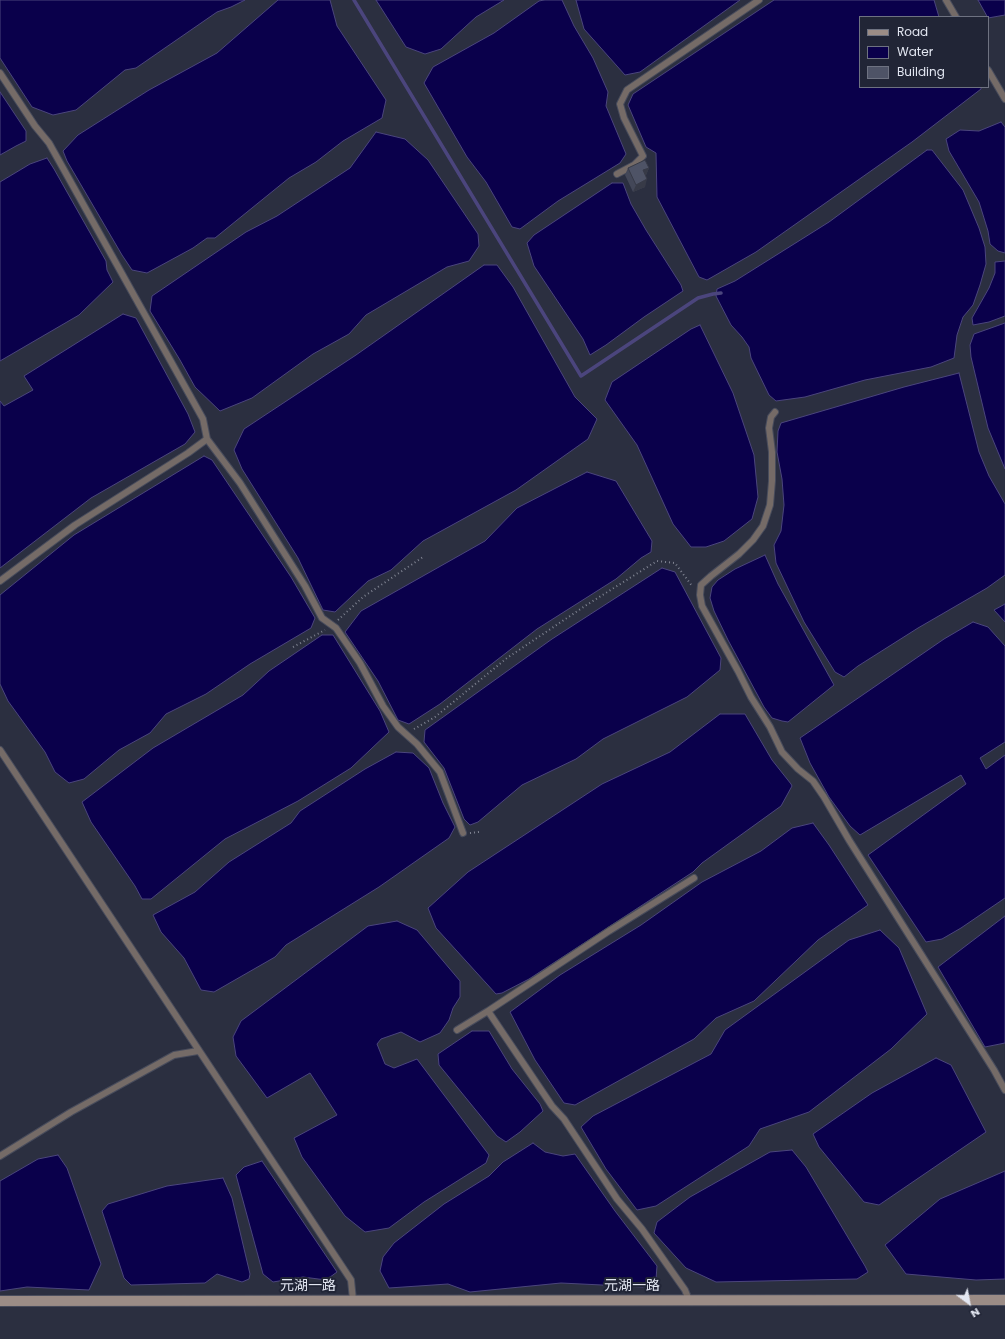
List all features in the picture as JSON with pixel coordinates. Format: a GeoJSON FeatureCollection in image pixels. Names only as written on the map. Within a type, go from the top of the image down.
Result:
{"type":"FeatureCollection","features":[{"type":"Feature","properties":{"kind":"main road","name":"元湖一路"},"geometry":{"type":"LineString","coordinates":[[0,1301],[1005,1300]]}},
{"type":"Feature","properties":{"kind":"lane"},"geometry":{"type":"LineString","coordinates":[[617,174],[634,164],[643,156],[624,118],[620,104],[627,90],[759,0]]}},
{"type":"Feature","properties":{"kind":"lane"},"geometry":{"type":"LineString","coordinates":[[946,0],[955,16]]}},
{"type":"Feature","properties":{"kind":"lane"},"geometry":{"type":"LineString","coordinates":[[989,72],[1005,99]]}},
{"type":"Feature","properties":{"kind":"lane"},"geometry":{"type":"LineString","coordinates":[[0,73],[34,126],[50,143],[203,419],[207,439],[240,483],[304,586],[322,618],[336,628],[360,663],[382,706],[398,727],[417,744],[440,772],[463,833]]}},
{"type":"Feature","properties":{"kind":"lane"},"geometry":{"type":"LineString","coordinates":[[775,412],[771,417],[769,428],[772,452],[770,505],[763,526],[753,540],[739,554],[702,585],[700,590],[702,606],[751,697],[770,727],[782,752],[812,781],[824,797],[849,840],[994,1070],[1005,1090]]}},
{"type":"Feature","properties":{"kind":"lane"},"geometry":{"type":"LineString","coordinates":[[0,581],[75,525],[188,453],[207,439]]}},
{"type":"Feature","properties":{"kind":"lane"},"geometry":{"type":"LineString","coordinates":[[0,750],[351,1280],[353,1300]]}},
{"type":"Feature","properties":{"kind":"lane"},"geometry":{"type":"LineString","coordinates":[[457,1030],[609,930],[694,878]]}},
{"type":"Feature","properties":{"kind":"lane"},"geometry":{"type":"LineString","coordinates":[[488,1011],[552,1106],[564,1119],[617,1198],[642,1229],[684,1290],[689,1300]]}},
{"type":"Feature","properties":{"kind":"lane"},"geometry":{"type":"LineString","coordinates":[[0,1156],[71,1112],[174,1055],[198,1051]]}},
{"type":"Feature","properties":{"kind":"path"},"geometry":{"type":"LineString","coordinates":[[293,647],[332,626],[362,597],[423,557]]}},
{"type":"Feature","properties":{"kind":"path"},"geometry":{"type":"LineString","coordinates":[[406,734],[435,717],[507,658],[657,560],[675,563],[693,587],[700,590]]}},
{"type":"Feature","properties":{"kind":"water"},"geometry":{"type":"Polygon","coordinates":[[[0,0],[245,0],[217,12],[136,68],[125,70],[76,110],[53,115],[32,107],[0,58],[0,0]]]}},
{"type":"Feature","properties":{"kind":"water"},"geometry":{"type":"Polygon","coordinates":[[[278,0],[330,0],[337,26],[386,100],[382,118],[343,141],[316,162],[289,178],[215,238],[207,238],[193,248],[147,273],[132,270],[67,161],[63,151],[78,135],[149,90],[217,53],[278,0]]]}},
{"type":"Feature","properties":{"kind":"water"},"geometry":{"type":"Polygon","coordinates":[[[376,0],[504,0],[476,17],[441,49],[425,54],[406,47],[376,0]]]}},
{"type":"Feature","properties":{"kind":"water"},"geometry":{"type":"Polygon","coordinates":[[[562,0],[574,26],[593,58],[608,92],[606,106],[626,154],[620,163],[558,201],[520,229],[512,227],[486,182],[467,157],[424,83],[433,67],[494,33],[539,1],[562,0]]]}},
{"type":"Feature","properties":{"kind":"water"},"geometry":{"type":"Polygon","coordinates":[[[576,0],[740,0],[640,72],[625,75],[584,29],[576,0]]]}},
{"type":"Feature","properties":{"kind":"water"},"geometry":{"type":"Polygon","coordinates":[[[774,0],[934,0],[939,16],[859,16],[859,88],[981,88],[912,142],[756,252],[707,280],[699,277],[657,197],[656,153],[646,147],[628,105],[633,94],[774,0]]]}},
{"type":"Feature","properties":{"kind":"water"},"geometry":{"type":"Polygon","coordinates":[[[978,0],[1005,0],[1005,15],[989,18],[989,16],[987,16],[978,0]]]}},
{"type":"Feature","properties":{"kind":"water"},"geometry":{"type":"Polygon","coordinates":[[[0,92],[26,131],[26,141],[0,155],[0,92]]]}},
{"type":"Feature","properties":{"kind":"water"},"geometry":{"type":"Polygon","coordinates":[[[1001,122],[1005,127],[1005,253],[998,251],[990,244],[988,231],[979,202],[949,151],[946,139],[960,130],[979,131],[1001,122]]]}},
{"type":"Feature","properties":{"kind":"water"},"geometry":{"type":"Polygon","coordinates":[[[376,132],[405,139],[428,160],[478,234],[479,246],[469,261],[447,267],[366,315],[349,334],[313,354],[252,398],[220,411],[195,387],[150,311],[152,296],[246,232],[277,216],[350,168],[376,132]]]}},
{"type":"Feature","properties":{"kind":"water"},"geometry":{"type":"Polygon","coordinates":[[[927,150],[932,150],[963,190],[979,228],[985,247],[986,264],[973,305],[963,317],[957,335],[954,358],[931,367],[865,380],[805,397],[776,401],[769,395],[751,358],[749,347],[731,325],[716,296],[717,289],[735,281],[829,222],[927,150]]]}},
{"type":"Feature","properties":{"kind":"water"},"geometry":{"type":"Polygon","coordinates":[[[47,158],[106,261],[107,270],[113,282],[79,315],[0,361],[0,182],[30,164],[47,158]]]}},
{"type":"Feature","properties":{"kind":"water"},"geometry":{"type":"Polygon","coordinates":[[[612,183],[623,183],[631,204],[681,285],[683,291],[590,355],[583,339],[534,266],[527,243],[534,235],[612,183]]]}},
{"type":"Feature","properties":{"kind":"water"},"geometry":{"type":"Polygon","coordinates":[[[1005,261],[1005,316],[989,322],[973,325],[972,318],[989,288],[995,273],[995,262],[1005,261]]]}},
{"type":"Feature","properties":{"kind":"water"},"geometry":{"type":"Polygon","coordinates":[[[484,265],[497,265],[513,287],[575,397],[597,419],[588,439],[516,490],[423,541],[391,570],[368,581],[335,612],[323,610],[298,558],[242,469],[234,450],[244,429],[356,355],[484,265]]]}},
{"type":"Feature","properties":{"kind":"water"},"geometry":{"type":"Polygon","coordinates":[[[123,314],[136,318],[188,414],[195,432],[185,444],[91,498],[0,568],[0,401],[4,406],[33,390],[24,376],[123,314]]]}},
{"type":"Feature","properties":{"kind":"water"},"geometry":{"type":"Polygon","coordinates":[[[1005,323],[1005,469],[988,428],[971,357],[970,345],[974,334],[1005,323]]]}},
{"type":"Feature","properties":{"kind":"water"},"geometry":{"type":"Polygon","coordinates":[[[700,325],[733,393],[754,455],[758,497],[752,519],[724,541],[706,547],[691,547],[673,524],[637,445],[605,400],[612,382],[691,329],[700,325]]]}},
{"type":"Feature","properties":{"kind":"water"},"geometry":{"type":"Polygon","coordinates":[[[959,373],[979,452],[989,476],[1005,504],[1005,575],[987,588],[918,628],[858,666],[844,677],[835,672],[804,622],[776,563],[774,545],[781,531],[784,505],[782,479],[777,452],[778,431],[781,423],[904,387],[959,373]]]}},
{"type":"Feature","properties":{"kind":"water"},"geometry":{"type":"Polygon","coordinates":[[[204,456],[212,460],[291,577],[315,618],[311,628],[250,664],[206,694],[166,714],[150,733],[119,750],[84,779],[69,783],[55,772],[45,752],[8,701],[0,684],[0,595],[74,535],[204,456]]]}},
{"type":"Feature","properties":{"kind":"water"},"geometry":{"type":"Polygon","coordinates":[[[587,472],[616,481],[652,541],[651,552],[641,558],[616,579],[537,629],[440,704],[409,724],[398,720],[378,681],[345,632],[361,611],[485,541],[517,508],[587,472]]]}},
{"type":"Feature","properties":{"kind":"water"},"geometry":{"type":"Polygon","coordinates":[[[765,555],[778,584],[834,685],[788,722],[772,718],[764,707],[728,640],[714,611],[710,598],[712,587],[718,580],[735,569],[765,555]]]}},
{"type":"Feature","properties":{"kind":"water"},"geometry":{"type":"Polygon","coordinates":[[[662,568],[675,572],[721,658],[720,670],[687,697],[603,739],[576,759],[522,785],[478,822],[470,825],[464,819],[444,768],[424,742],[425,730],[552,639],[662,568]]]}},
{"type":"Feature","properties":{"kind":"water"},"geometry":{"type":"Polygon","coordinates":[[[1005,604],[1005,622],[994,610],[1005,604]]]}},
{"type":"Feature","properties":{"kind":"water"},"geometry":{"type":"Polygon","coordinates":[[[973,622],[988,627],[1005,646],[1005,742],[980,758],[986,769],[1005,755],[1005,898],[942,939],[926,942],[868,855],[966,784],[961,775],[860,835],[850,826],[829,797],[810,763],[800,738],[944,639],[973,622]]]}},
{"type":"Feature","properties":{"kind":"water"},"geometry":{"type":"Polygon","coordinates":[[[322,635],[333,635],[380,711],[389,732],[351,768],[298,801],[225,839],[151,899],[142,899],[135,886],[91,822],[82,802],[153,748],[243,695],[269,671],[322,635]]]}},
{"type":"Feature","properties":{"kind":"water"},"geometry":{"type":"Polygon","coordinates":[[[720,714],[745,714],[772,760],[792,786],[781,806],[702,863],[693,872],[529,979],[502,993],[496,994],[436,928],[428,908],[468,872],[602,784],[670,752],[720,714]]]}},
{"type":"Feature","properties":{"kind":"water"},"geometry":{"type":"Polygon","coordinates":[[[396,752],[413,753],[429,768],[443,803],[455,827],[449,838],[379,887],[286,945],[275,957],[214,992],[201,990],[184,958],[161,932],[153,915],[195,892],[229,862],[291,823],[300,811],[365,769],[396,752]]]}},
{"type":"Feature","properties":{"kind":"water"},"geometry":{"type":"Polygon","coordinates":[[[813,823],[868,905],[818,940],[754,1001],[716,1018],[694,1039],[575,1105],[564,1103],[535,1060],[510,1012],[560,975],[641,925],[702,882],[761,851],[792,828],[813,823]]]}},
{"type":"Feature","properties":{"kind":"water"},"geometry":{"type":"Polygon","coordinates":[[[1005,916],[1005,1043],[985,1047],[938,967],[1005,916]]]}},
{"type":"Feature","properties":{"kind":"water"},"geometry":{"type":"Polygon","coordinates":[[[397,921],[417,930],[460,981],[460,997],[453,1008],[449,1020],[440,1033],[420,1042],[401,1032],[381,1039],[377,1044],[385,1064],[394,1068],[417,1059],[489,1155],[486,1163],[424,1202],[389,1228],[365,1232],[345,1216],[302,1157],[294,1138],[337,1115],[310,1073],[267,1098],[236,1056],[233,1037],[241,1021],[368,926],[397,921]]]}},
{"type":"Feature","properties":{"kind":"water"},"geometry":{"type":"Polygon","coordinates":[[[880,930],[899,948],[927,1014],[891,1049],[809,1112],[760,1129],[749,1146],[656,1206],[637,1210],[606,1169],[581,1127],[593,1116],[711,1054],[725,1030],[849,940],[880,930]]]}},
{"type":"Feature","properties":{"kind":"water"},"geometry":{"type":"Polygon","coordinates":[[[472,1031],[489,1031],[512,1069],[540,1104],[543,1111],[520,1132],[506,1142],[497,1136],[439,1065],[438,1054],[472,1031]]]}},
{"type":"Feature","properties":{"kind":"water"},"geometry":{"type":"Polygon","coordinates":[[[936,1058],[951,1065],[986,1132],[879,1205],[864,1202],[819,1147],[813,1134],[872,1093],[936,1058]]]}},
{"type":"Feature","properties":{"kind":"water"},"geometry":{"type":"Polygon","coordinates":[[[533,1143],[545,1152],[563,1156],[575,1154],[615,1211],[657,1266],[656,1279],[643,1287],[561,1283],[470,1292],[448,1284],[389,1288],[380,1271],[383,1257],[394,1243],[444,1204],[489,1176],[503,1162],[533,1143]]]}},
{"type":"Feature","properties":{"kind":"water"},"geometry":{"type":"Polygon","coordinates":[[[792,1150],[806,1167],[865,1266],[868,1272],[857,1279],[716,1282],[686,1268],[654,1233],[657,1222],[690,1197],[770,1152],[792,1150]]]}},
{"type":"Feature","properties":{"kind":"water"},"geometry":{"type":"Polygon","coordinates":[[[58,1155],[67,1168],[101,1264],[89,1290],[27,1287],[0,1291],[0,1181],[38,1159],[58,1155]]]}},
{"type":"Feature","properties":{"kind":"water"},"geometry":{"type":"Polygon","coordinates":[[[262,1161],[337,1272],[326,1280],[303,1277],[273,1282],[263,1274],[236,1175],[244,1167],[262,1161]]]}},
{"type":"Feature","properties":{"kind":"water"},"geometry":{"type":"Polygon","coordinates":[[[1005,1171],[1005,1279],[976,1280],[906,1274],[885,1245],[940,1199],[1005,1171]]]}},
{"type":"Feature","properties":{"kind":"water"},"geometry":{"type":"Polygon","coordinates":[[[223,1178],[232,1198],[250,1274],[249,1279],[242,1282],[217,1274],[205,1283],[131,1285],[124,1278],[102,1211],[108,1204],[167,1186],[223,1178]]]}},
{"type":"Feature","properties":{"kind":"building"},"geometry":{"type":"Polygon","coordinates":[[[645,160],[649,168],[643,170],[647,179],[636,185],[628,168],[645,160]]]}},
{"type":"Feature","properties":{"kind":"waterway"},"geometry":{"type":"LineString","coordinates":[[354,0],[581,376],[698,298],[721,293]]}}]}
